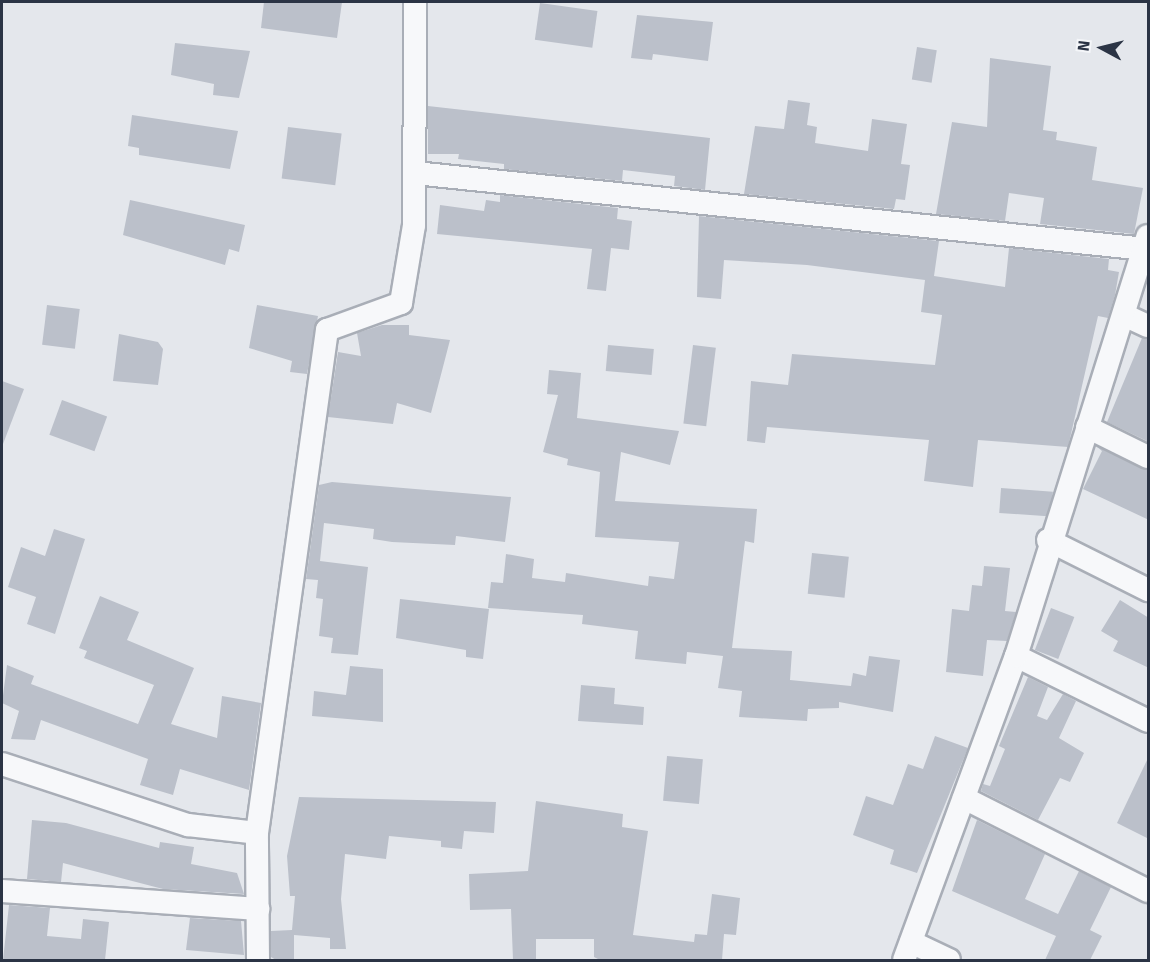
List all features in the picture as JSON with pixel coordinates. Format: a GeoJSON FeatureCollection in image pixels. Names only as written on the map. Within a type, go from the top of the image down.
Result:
{"type":"FeatureCollection","features":[{"type":"Feature","properties":{"kind":"street"},"geometry":{"type":"LineString","coordinates":[[258,960],[257,833],[327,330],[401,303],[414,225],[415,2]]}},
{"type":"Feature","properties":{"kind":"street"},"geometry":{"type":"LineString","coordinates":[[415,173],[1147,242],[1048,540],[1016,656],[908,951],[949,960]]}},
{"type":"Feature","properties":{"kind":"street"},"geometry":{"type":"LineString","coordinates":[[1124,315],[1149,326]]}},
{"type":"Feature","properties":{"kind":"street"},"geometry":{"type":"LineString","coordinates":[[1087,428],[1149,457]]}},
{"type":"Feature","properties":{"kind":"street"},"geometry":{"type":"LineString","coordinates":[[1048,540],[1149,590]]}},
{"type":"Feature","properties":{"kind":"street"},"geometry":{"type":"LineString","coordinates":[[1016,656],[1149,721]]}},
{"type":"Feature","properties":{"kind":"street"},"geometry":{"type":"LineString","coordinates":[[2,764],[188,825],[257,833]]}},
{"type":"Feature","properties":{"kind":"street"},"geometry":{"type":"LineString","coordinates":[[964,798],[1149,891]]}},
{"type":"Feature","properties":{"kind":"street"},"geometry":{"type":"LineString","coordinates":[[2,891],[258,909]]}},
{"type":"Feature","properties":{"kind":"building"},"geometry":{"type":"Polygon","coordinates":[[[264,2],[342,2],[337,38],[261,28],[264,2]]]}},
{"type":"Feature","properties":{"kind":"building"},"geometry":{"type":"Polygon","coordinates":[[[540,3],[597,11],[592,48],[535,40],[540,3]]]}},
{"type":"Feature","properties":{"kind":"building"},"geometry":{"type":"Polygon","coordinates":[[[637,15],[713,22],[708,61],[653,54],[652,60],[631,58],[637,15]]]}},
{"type":"Feature","properties":{"kind":"building"},"geometry":{"type":"Polygon","coordinates":[[[175,43],[250,51],[239,98],[213,95],[214,84],[171,75],[175,43]]]}},
{"type":"Feature","properties":{"kind":"building"},"geometry":{"type":"Polygon","coordinates":[[[917,47],[937,50],[932,83],[912,80],[917,47]]]}},
{"type":"Feature","properties":{"kind":"building"},"geometry":{"type":"Polygon","coordinates":[[[990,58],[1051,66],[1043,130],[1057,132],[1056,140],[1097,147],[1092,180],[1143,188],[1134,234],[1040,224],[1044,198],[1009,193],[1005,221],[936,214],[952,122],[987,127],[990,58]]]}},
{"type":"Feature","properties":{"kind":"building"},"geometry":{"type":"Polygon","coordinates":[[[788,100],[810,103],[807,125],[817,127],[815,143],[868,151],[872,119],[907,124],[901,164],[910,165],[905,200],[896,199],[894,209],[744,194],[755,126],[784,129],[788,100]]]}},
{"type":"Feature","properties":{"kind":"building"},"geometry":{"type":"Polygon","coordinates":[[[428,106],[710,138],[705,190],[674,186],[675,176],[623,170],[622,181],[504,169],[504,164],[458,159],[459,154],[428,154],[428,106]]]}},
{"type":"Feature","properties":{"kind":"building"},"geometry":{"type":"Polygon","coordinates":[[[132,115],[238,131],[230,169],[139,155],[139,148],[128,146],[132,115]]]}},
{"type":"Feature","properties":{"kind":"building"},"geometry":{"type":"Polygon","coordinates":[[[288,127],[342,134],[335,185],[282,179],[288,127]]]}},
{"type":"Feature","properties":{"kind":"building"},"geometry":{"type":"Polygon","coordinates":[[[500,195],[618,208],[617,219],[632,221],[629,250],[611,248],[606,291],[587,289],[592,249],[437,234],[440,205],[484,211],[486,200],[500,202],[500,195]]]}},
{"type":"Feature","properties":{"kind":"building"},"geometry":{"type":"Polygon","coordinates":[[[130,200],[245,225],[239,252],[229,249],[225,265],[123,235],[130,200]]]}},
{"type":"Feature","properties":{"kind":"building"},"geometry":{"type":"Polygon","coordinates":[[[699,216],[939,241],[934,276],[1005,287],[1009,248],[1109,259],[1108,270],[1119,272],[1115,295],[1108,318],[1098,316],[1068,447],[978,440],[973,487],[924,481],[929,440],[767,427],[765,443],[747,441],[751,381],[788,385],[792,354],[935,365],[942,315],[921,312],[925,280],[807,265],[724,260],[721,299],[697,297],[699,216]]]}},
{"type":"Feature","properties":{"kind":"building"},"geometry":{"type":"Polygon","coordinates":[[[47,305],[80,309],[75,349],[42,345],[47,305]]]}},
{"type":"Feature","properties":{"kind":"building"},"geometry":{"type":"Polygon","coordinates":[[[257,305],[318,316],[307,374],[290,372],[292,361],[249,348],[257,305]]]}},
{"type":"Feature","properties":{"kind":"building"},"geometry":{"type":"Polygon","coordinates":[[[382,325],[409,325],[409,335],[450,340],[431,413],[397,403],[393,424],[328,417],[338,352],[361,356],[357,333],[382,325]]]}},
{"type":"Feature","properties":{"kind":"building"},"geometry":{"type":"Polygon","coordinates":[[[119,334],[158,342],[163,349],[158,385],[113,381],[119,334]]]}},
{"type":"Feature","properties":{"kind":"building"},"geometry":{"type":"Polygon","coordinates":[[[1142,338],[1149,339],[1149,442],[1107,422],[1142,338]]]}},
{"type":"Feature","properties":{"kind":"building"},"geometry":{"type":"Polygon","coordinates":[[[608,345],[654,349],[652,375],[606,371],[608,345]]]}},
{"type":"Feature","properties":{"kind":"building"},"geometry":{"type":"Polygon","coordinates":[[[693,345],[716,348],[706,426],[683,423],[693,345]]]}},
{"type":"Feature","properties":{"kind":"building"},"geometry":{"type":"Polygon","coordinates":[[[549,370],[581,373],[577,418],[679,431],[670,465],[621,452],[615,501],[757,509],[754,543],[745,541],[732,648],[792,651],[790,680],[851,686],[853,673],[866,676],[869,656],[900,660],[893,712],[839,702],[839,708],[808,709],[807,721],[739,717],[742,691],[718,688],[723,656],[687,652],[686,664],[635,659],[638,631],[582,624],[583,615],[488,608],[491,582],[503,583],[506,554],[534,559],[532,578],[565,582],[566,573],[648,586],[649,576],[674,579],[679,542],[595,537],[600,472],[567,465],[568,459],[543,452],[558,395],[547,394],[549,370]]]}},
{"type":"Feature","properties":{"kind":"building"},"geometry":{"type":"Polygon","coordinates":[[[2,381],[24,389],[3,444],[2,444],[2,381]]]}},
{"type":"Feature","properties":{"kind":"building"},"geometry":{"type":"Polygon","coordinates":[[[62,400],[107,416],[94,451],[49,435],[62,400]]]}},
{"type":"Feature","properties":{"kind":"building"},"geometry":{"type":"Polygon","coordinates":[[[1096,446],[1149,470],[1149,520],[1083,489],[1102,451],[1096,446]]]}},
{"type":"Feature","properties":{"kind":"building"},"geometry":{"type":"Polygon","coordinates":[[[332,482],[511,497],[505,542],[456,536],[455,545],[392,542],[373,539],[374,529],[324,523],[320,561],[368,567],[358,655],[331,653],[333,638],[319,636],[323,599],[316,598],[318,580],[306,579],[319,485],[332,482]]]}},
{"type":"Feature","properties":{"kind":"building"},"geometry":{"type":"Polygon","coordinates":[[[1001,488],[1053,492],[1051,517],[999,513],[1001,488]]]}},
{"type":"Feature","properties":{"kind":"building"},"geometry":{"type":"Polygon","coordinates":[[[54,529],[85,539],[55,634],[27,624],[36,597],[8,587],[21,547],[45,556],[54,529]]]}},
{"type":"Feature","properties":{"kind":"building"},"geometry":{"type":"Polygon","coordinates":[[[812,553],[849,557],[845,598],[808,594],[812,553]]]}},
{"type":"Feature","properties":{"kind":"building"},"geometry":{"type":"Polygon","coordinates":[[[984,566],[1010,568],[1005,611],[1016,612],[1007,641],[987,640],[983,676],[946,672],[952,609],[969,611],[972,585],[982,586],[984,566]]]}},
{"type":"Feature","properties":{"kind":"building"},"geometry":{"type":"Polygon","coordinates":[[[100,596],[139,612],[127,640],[194,668],[171,724],[217,738],[222,696],[261,703],[249,790],[180,769],[173,795],[140,785],[148,759],[41,720],[35,740],[11,739],[19,711],[2,703],[7,665],[34,676],[31,684],[138,724],[154,685],[84,658],[87,651],[79,648],[100,596]]]}},
{"type":"Feature","properties":{"kind":"building"},"geometry":{"type":"Polygon","coordinates":[[[400,599],[489,609],[483,659],[466,657],[466,650],[396,638],[400,599]]]}},
{"type":"Feature","properties":{"kind":"building"},"geometry":{"type":"Polygon","coordinates":[[[1120,600],[1149,618],[1149,668],[1113,651],[1118,641],[1101,631],[1120,600]]]}},
{"type":"Feature","properties":{"kind":"building"},"geometry":{"type":"Polygon","coordinates":[[[1051,608],[1074,617],[1058,659],[1035,650],[1051,608]]]}},
{"type":"Feature","properties":{"kind":"building"},"geometry":{"type":"Polygon","coordinates":[[[350,666],[383,669],[383,722],[312,716],[314,691],[346,695],[350,666]]]}},
{"type":"Feature","properties":{"kind":"building"},"geometry":{"type":"Polygon","coordinates":[[[1028,677],[1048,687],[1037,716],[1047,720],[1063,694],[1076,701],[1059,738],[1084,753],[1070,782],[1060,778],[1038,820],[981,791],[983,784],[990,786],[1005,749],[999,746],[1028,677]]]}},
{"type":"Feature","properties":{"kind":"building"},"geometry":{"type":"Polygon","coordinates":[[[581,685],[615,688],[614,704],[644,707],[643,725],[578,721],[581,685]]]}},
{"type":"Feature","properties":{"kind":"building"},"geometry":{"type":"Polygon","coordinates":[[[935,736],[968,748],[917,873],[890,864],[894,850],[853,835],[866,796],[893,805],[908,764],[923,769],[935,736]]]}},
{"type":"Feature","properties":{"kind":"building"},"geometry":{"type":"Polygon","coordinates":[[[667,756],[703,759],[699,804],[663,801],[667,756]]]}},
{"type":"Feature","properties":{"kind":"building"},"geometry":{"type":"Polygon","coordinates":[[[1149,756],[1149,839],[1117,823],[1149,756]]]}},
{"type":"Feature","properties":{"kind":"building"},"geometry":{"type":"Polygon","coordinates":[[[299,797],[496,802],[494,833],[464,831],[462,849],[441,847],[441,841],[389,836],[386,859],[345,854],[341,899],[346,949],[330,949],[330,938],[294,935],[294,960],[276,960],[271,957],[271,931],[292,930],[295,896],[290,896],[287,856],[299,797]]]}},
{"type":"Feature","properties":{"kind":"building"},"geometry":{"type":"Polygon","coordinates":[[[536,801],[623,814],[622,827],[648,831],[633,935],[694,942],[695,934],[707,935],[712,894],[740,898],[736,935],[724,934],[722,960],[600,960],[594,957],[594,939],[536,939],[536,960],[513,960],[511,909],[470,910],[469,874],[528,871],[536,801]]]}},
{"type":"Feature","properties":{"kind":"building"},"geometry":{"type":"Polygon","coordinates":[[[32,820],[66,823],[159,848],[160,842],[194,847],[191,864],[237,873],[244,894],[163,889],[63,863],[61,882],[27,879],[32,820]]]}},
{"type":"Feature","properties":{"kind":"building"},"geometry":{"type":"Polygon","coordinates":[[[977,820],[1045,854],[1025,899],[1058,914],[1079,871],[1111,887],[1090,930],[1102,936],[1090,960],[1045,960],[1056,936],[952,891],[977,820]]]}},
{"type":"Feature","properties":{"kind":"building"},"geometry":{"type":"Polygon","coordinates":[[[9,905],[50,908],[47,936],[81,939],[83,919],[109,922],[105,960],[3,960],[9,905]]]}},
{"type":"Feature","properties":{"kind":"building"},"geometry":{"type":"Polygon","coordinates":[[[190,918],[241,921],[244,955],[186,950],[190,918]]]}}]}
